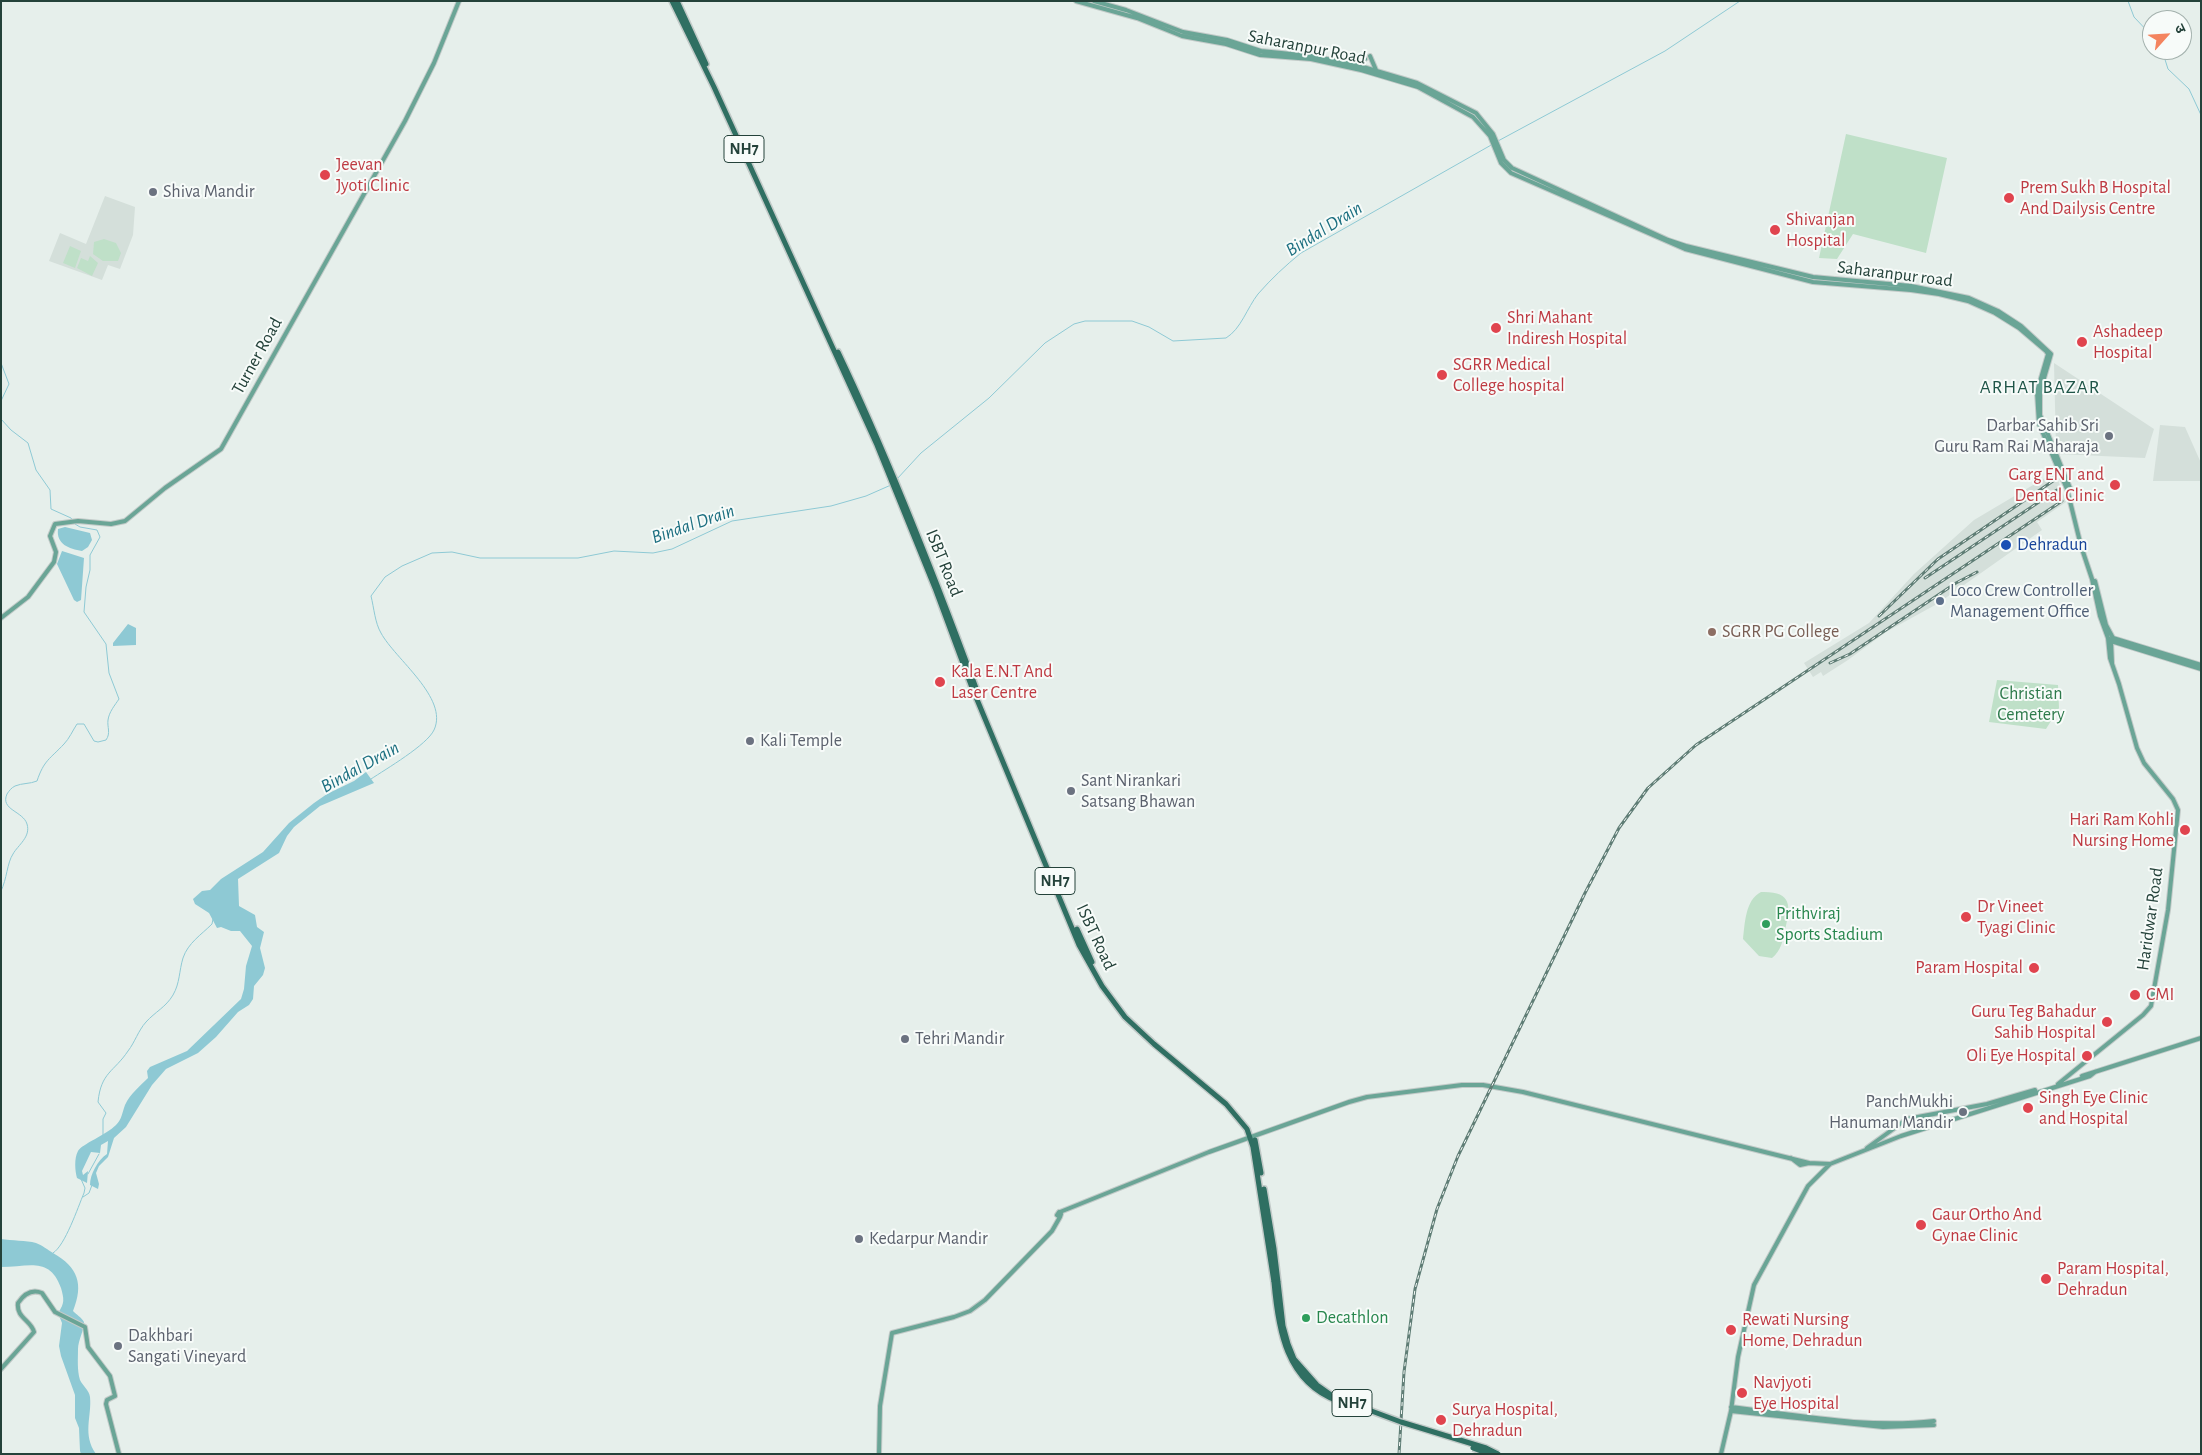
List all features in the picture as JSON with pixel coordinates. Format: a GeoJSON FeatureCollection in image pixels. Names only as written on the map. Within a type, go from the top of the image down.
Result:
{"type":"FeatureCollection","features":[{"type":"Feature","properties":{"kind":"highway","name":"NH7"},"geometry":{"type":"LineString","coordinates":[[675,1],[722,104]]}},
{"type":"Feature","properties":{"kind":"highway","name":"NH7"},"geometry":{"type":"LineString","coordinates":[[675,1],[722,104]]}},
{"type":"Feature","properties":{"kind":"highway","name":"ISBT Road"},"geometry":{"type":"LineString","coordinates":[[722,104],[865,414],[897,488],[948,610],[977,693],[1042,854],[1090,962],[1115,1001],[1132,1020],[1225,1101],[1252,1136]]}},
{"type":"Feature","properties":{"kind":"highway","name":"NH7"},"geometry":{"type":"LineString","coordinates":[[1252,1136],[1276,1279],[1276,1313],[1283,1342],[1293,1365],[1317,1389],[1337,1401],[1489,1454]]}},
{"type":"Feature","properties":{"kind":"highway","name":"NH7"},"geometry":{"type":"LineString","coordinates":[[1252,1136],[1283,1326],[1294,1359],[1306,1374],[1326,1392],[1401,1422],[1486,1448],[1498,1454]]}},
{"type":"Feature","properties":{"kind":"main road","name":"Turner Road"},"geometry":{"type":"LineString","coordinates":[[1,618],[28,597],[47,573],[56,557],[50,541],[51,532],[55,524],[78,520],[111,524],[125,521],[165,488],[221,449],[405,121],[435,60],[459,1]]}},
{"type":"Feature","properties":{"kind":"main road","name":"Saharanpur Road"},"geometry":{"type":"LineString","coordinates":[[1076,1],[1135,17],[1182,36],[1220,43],[1260,55],[1311,58],[1418,87],[1466,112],[1493,137]]}},
{"type":"Feature","properties":{"kind":"main road","name":"Saharanpur Road"},"geometry":{"type":"LineString","coordinates":[[1094,1],[1126,10],[1183,32],[1227,40],[1261,52],[1356,65],[1417,83],[1476,114],[1493,137]]}},
{"type":"Feature","properties":{"kind":"main road"},"geometry":{"type":"LineString","coordinates":[[1370,56],[1377,70]]}},
{"type":"Feature","properties":{"kind":"main road"},"geometry":{"type":"LineString","coordinates":[[1356,65],[1365,59]]}},
{"type":"Feature","properties":{"kind":"main road","name":"Saharanpur road"},"geometry":{"type":"LineString","coordinates":[[1493,137],[1499,154],[1512,168],[1673,244],[1813,277],[1882,283],[1940,291],[1969,298],[1998,312],[2021,326],[2051,354],[2040,392],[2040,415],[2055,457]]}},
{"type":"Feature","properties":{"kind":"main road","name":"Haridwar Road"},"geometry":{"type":"LineString","coordinates":[[1863,1151],[1907,1119],[1987,1104],[2058,1085],[2148,1011],[2152,1001],[2169,902],[2178,810],[2173,799],[2144,763],[2137,748],[2112,663],[2111,638],[2083,545],[2070,488],[2055,457]]}},
{"type":"Feature","properties":{"kind":"main road"},"geometry":{"type":"LineString","coordinates":[[2111,638],[2201,667]]}},
{"type":"Feature","properties":{"kind":"main road"},"geometry":{"type":"LineString","coordinates":[[1721,1454],[1731,1409],[1738,1357],[1754,1285],[1808,1186],[1830,1164],[1901,1136],[2090,1076],[2095,1072],[2201,1038]]}},
{"type":"Feature","properties":{"kind":"main road"},"geometry":{"type":"LineString","coordinates":[[879,1454],[880,1406],[892,1333],[896,1330],[954,1317],[976,1307],[1052,1231],[1060,1214],[1129,1183],[1252,1136],[1367,1097],[1471,1084],[1523,1092],[1790,1158],[1800,1165],[1809,1163],[1830,1164]]}},
{"type":"Feature","properties":{"kind":"main road"},"geometry":{"type":"LineString","coordinates":[[1,1369],[34,1332],[32,1326],[22,1317],[17,1308],[22,1297],[30,1292],[42,1293],[56,1313],[85,1327],[88,1347],[110,1376],[115,1396],[108,1399],[106,1404],[119,1454]]}},
{"type":"Feature","properties":{"kind":"main road"},"geometry":{"type":"LineString","coordinates":[[1731,1409],[1883,1427],[1934,1423]]}},
{"type":"Feature","properties":{"kind":"shaded area"},"geometry":{"type":"Polygon","coordinates":[[[105,196],[135,207],[133,235],[120,269],[108,265],[102,280],[49,261],[60,233],[86,244],[105,196]]]}},
{"type":"Feature","properties":{"kind":"shaded area"},"geometry":{"type":"Polygon","coordinates":[[[2054,363],[2154,429],[2145,458],[2058,454],[2056,448],[2054,363]]]}},
{"type":"Feature","properties":{"kind":"shaded area"},"geometry":{"type":"Polygon","coordinates":[[[2160,425],[2185,427],[2201,463],[2201,481],[2153,481],[2160,425]]]}},
{"type":"Feature","properties":{"kind":"shaded area"},"geometry":{"type":"Polygon","coordinates":[[[2055,472],[2066,502],[2037,522],[2042,530],[1937,604],[1886,632],[1823,676],[1821,672],[1813,677],[1804,663],[1869,623],[1914,574],[1974,520],[2055,472]]]}},
{"type":"Feature","properties":{"kind":"green space"},"geometry":{"type":"Polygon","coordinates":[[[1846,134],[1947,158],[1926,253],[1853,234],[1837,259],[1819,258],[1846,134]]]}},
{"type":"Feature","properties":{"kind":"green space"},"geometry":{"type":"Polygon","coordinates":[[[104,239],[116,243],[121,253],[118,261],[103,261],[93,254],[94,242],[104,239]]]}},
{"type":"Feature","properties":{"kind":"green space"},"geometry":{"type":"Polygon","coordinates":[[[70,246],[81,251],[75,268],[63,263],[70,246]]]}},
{"type":"Feature","properties":{"kind":"green space"},"geometry":{"type":"Polygon","coordinates":[[[90,256],[98,263],[92,276],[77,268],[81,258],[88,261],[90,256]]]}},
{"type":"Feature","properties":{"kind":"green space","name":"Christian Cemetery"},"geometry":{"type":"Polygon","coordinates":[[[1997,680],[2058,685],[2059,708],[2046,729],[1989,722],[1997,680]]]}},
{"type":"Feature","properties":{"kind":"green space","name":"Prithviraj Sports Stadium"},"geometry":{"type":"Polygon","coordinates":[[[1761,892],[1779,894],[1787,901],[1788,907],[1787,921],[1780,949],[1772,958],[1759,956],[1743,939],[1749,906],[1761,892]]]}},
{"type":"Feature","properties":{"kind":"water"},"geometry":{"type":"Polygon","coordinates":[[[65,527],[90,533],[92,540],[88,547],[82,551],[64,545],[59,538],[58,529],[65,527]]]}},
{"type":"Feature","properties":{"kind":"water"},"geometry":{"type":"Polygon","coordinates":[[[62,551],[84,558],[81,600],[77,602],[74,600],[57,564],[62,551]]]}},
{"type":"Feature","properties":{"kind":"water"},"geometry":{"type":"Polygon","coordinates":[[[128,624],[136,628],[136,645],[113,646],[113,643],[128,624]]]}},
{"type":"Feature","properties":{"kind":"water"},"geometry":{"type":"Polygon","coordinates":[[[366,772],[374,783],[320,806],[294,827],[287,836],[279,853],[238,879],[239,906],[255,915],[257,927],[264,932],[260,948],[265,968],[263,975],[254,986],[253,999],[198,1053],[166,1069],[152,1085],[126,1127],[114,1138],[108,1157],[99,1166],[96,1173],[99,1184],[98,1189],[90,1185],[91,1176],[107,1154],[108,1141],[101,1145],[100,1153],[91,1152],[82,1171],[83,1175],[88,1171],[87,1183],[77,1178],[75,1164],[78,1151],[118,1123],[130,1097],[148,1078],[147,1071],[150,1067],[187,1051],[241,999],[246,966],[252,946],[240,931],[231,931],[221,927],[217,928],[209,913],[195,904],[193,899],[202,891],[210,890],[221,879],[263,852],[289,823],[314,803],[327,794],[354,781],[366,772]]]}},
{"type":"Feature","properties":{"kind":"water"},"geometry":{"type":"Polygon","coordinates":[[[1,1239],[36,1243],[61,1258],[73,1270],[78,1284],[78,1293],[73,1311],[84,1322],[78,1346],[78,1372],[80,1380],[90,1397],[88,1432],[96,1454],[81,1454],[80,1451],[79,1428],[75,1418],[75,1395],[59,1346],[62,1323],[58,1313],[63,1301],[61,1288],[51,1271],[44,1267],[29,1265],[1,1267],[1,1239]]]}},
{"type":"Feature","properties":{"kind":"waterway","name":"Bindal Drain"},"geometry":{"type":"LineString","coordinates":[[1498,141],[1665,51],[1740,1]]}},
{"type":"Feature","properties":{"kind":"waterway","name":"Bindal Drain"},"geometry":{"type":"LineString","coordinates":[[2128,1],[2134,17],[2142,25]]}},
{"type":"Feature","properties":{"kind":"waterway","name":"Bindal Drain"},"geometry":{"type":"LineString","coordinates":[[2165,60],[2168,69],[2189,89],[2201,115]]}},
{"type":"Feature","properties":{"kind":"waterway","name":"Bindal Drain"},"geometry":{"type":"LineString","coordinates":[[897,479],[921,453],[989,398],[1045,343],[1074,324],[1085,321],[1132,321],[1149,327],[1173,341],[1226,338],[1240,324],[1258,294],[1301,253],[1493,144]]}},
{"type":"Feature","properties":{"kind":"waterway"},"geometry":{"type":"LineString","coordinates":[[1,363],[9,384],[1,401]]}},
{"type":"Feature","properties":{"kind":"waterway"},"geometry":{"type":"LineString","coordinates":[[1,419],[11,430],[28,443],[36,470],[50,490],[51,509],[71,518],[80,527],[97,530],[100,537],[90,555],[90,570],[86,587],[84,612],[106,644],[109,673],[119,699],[109,717],[109,732],[106,740],[94,741],[84,724],[77,724],[66,742],[45,764],[37,781],[15,786],[7,794],[7,804],[25,820],[28,829],[26,837],[11,858],[1,891]]}},
{"type":"Feature","properties":{"kind":"waterway","name":"Bindal Drain"},"geometry":{"type":"LineString","coordinates":[[371,779],[423,743],[434,730],[437,718],[428,692],[381,633],[375,615],[371,596],[385,577],[402,566],[432,553],[452,552],[480,558],[578,558],[614,551],[653,553],[672,549],[732,521],[831,506],[866,496],[891,485]]}},
{"type":"Feature","properties":{"kind":"waterway"},"geometry":{"type":"LineString","coordinates":[[103,1136],[103,1119],[106,1113],[98,1102],[105,1078],[123,1058],[143,1025],[173,995],[185,953],[195,940],[212,924],[213,919]]}},
{"type":"Feature","properties":{"kind":"waterway"},"geometry":{"type":"LineString","coordinates":[[88,1174],[99,1154]]}},
{"type":"Feature","properties":{"kind":"waterway","name":"Bindal Drain"},"geometry":{"type":"LineString","coordinates":[[53,1253],[62,1243],[84,1193],[85,1188],[81,1179]]}},
{"type":"Feature","properties":{"kind":"waterway"},"geometry":{"type":"LineString","coordinates":[[83,1197],[89,1193],[92,1185]]}},
{"type":"Feature","properties":{"kind":"railway"},"geometry":{"type":"LineString","coordinates":[[1879,616],[1938,559],[2056,479]]}},
{"type":"Feature","properties":{"kind":"railway"},"geometry":{"type":"LineString","coordinates":[[1925,578],[2057,490]]}},
{"type":"Feature","properties":{"kind":"railway"},"geometry":{"type":"LineString","coordinates":[[1399,1454],[1404,1372],[1415,1289],[1437,1209],[1458,1156],[1585,893],[1619,828],[1648,788],[1696,745],[2062,501]]}},
{"type":"Feature","properties":{"kind":"railway"},"geometry":{"type":"LineString","coordinates":[[1830,663],[1850,654],[1956,583],[1977,572]]}},
{"type":"Feature","properties":{"kind":"place","name":"Jeevan Jyoti Clinic"},"geometry":{"type":"Point","coordinates":[325,175]}},
{"type":"Feature","properties":{"kind":"place","name":"Shiva Mandir"},"geometry":{"type":"Point","coordinates":[153,192]}},
{"type":"Feature","properties":{"kind":"place","name":"Prem Sukh B Hospital And Dailysis Centre"},"geometry":{"type":"Point","coordinates":[2009,198]}},
{"type":"Feature","properties":{"kind":"place","name":"Shivanjan Hospital"},"geometry":{"type":"Point","coordinates":[1775,230]}},
{"type":"Feature","properties":{"kind":"place","name":"Shri Mahant Indiresh Hospital"},"geometry":{"type":"Point","coordinates":[1496,328]}},
{"type":"Feature","properties":{"kind":"place","name":"Ashadeep Hospital"},"geometry":{"type":"Point","coordinates":[2082,342]}},
{"type":"Feature","properties":{"kind":"place","name":"SGRR Medical College hospital"},"geometry":{"type":"Point","coordinates":[1442,375]}},
{"type":"Feature","properties":{"kind":"place","name":"Darbar Sahib Sri Guru Ram Rai Maharaja"},"geometry":{"type":"Point","coordinates":[2109,436]}},
{"type":"Feature","properties":{"kind":"place","name":"Garg ENT and Dental Clinic"},"geometry":{"type":"Point","coordinates":[2115,485]}},
{"type":"Feature","properties":{"kind":"place","name":"Dehradun"},"geometry":{"type":"Point","coordinates":[2006,545]}},
{"type":"Feature","properties":{"kind":"place","name":"Loco Crew Controller Management Office"},"geometry":{"type":"Point","coordinates":[1940,601]}},
{"type":"Feature","properties":{"kind":"place","name":"SGRR PG College"},"geometry":{"type":"Point","coordinates":[1712,632]}},
{"type":"Feature","properties":{"kind":"place","name":"Kala E.N.T And Laser Centre"},"geometry":{"type":"Point","coordinates":[940,682]}},
{"type":"Feature","properties":{"kind":"place","name":"Kali Temple"},"geometry":{"type":"Point","coordinates":[750,741]}},
{"type":"Feature","properties":{"kind":"place","name":"Sant Nirankari Satsang Bhawan"},"geometry":{"type":"Point","coordinates":[1071,791]}},
{"type":"Feature","properties":{"kind":"place","name":"Hari Ram Kohli Nursing Home"},"geometry":{"type":"Point","coordinates":[2185,830]}},
{"type":"Feature","properties":{"kind":"place","name":"Dr Vineet Tyagi Clinic"},"geometry":{"type":"Point","coordinates":[1966,917]}},
{"type":"Feature","properties":{"kind":"place","name":"Prithviraj Sports Stadium"},"geometry":{"type":"Point","coordinates":[1766,924]}},
{"type":"Feature","properties":{"kind":"place","name":"Param Hospital"},"geometry":{"type":"Point","coordinates":[2034,968]}},
{"type":"Feature","properties":{"kind":"place","name":"CMI"},"geometry":{"type":"Point","coordinates":[2135,995]}},
{"type":"Feature","properties":{"kind":"place","name":"Guru Teg Bahadur Sahib Hospital"},"geometry":{"type":"Point","coordinates":[2107,1022]}},
{"type":"Feature","properties":{"kind":"place","name":"Tehri Mandir"},"geometry":{"type":"Point","coordinates":[905,1039]}},
{"type":"Feature","properties":{"kind":"place","name":"Oli Eye Hospital"},"geometry":{"type":"Point","coordinates":[2087,1056]}},
{"type":"Feature","properties":{"kind":"place","name":"Singh Eye Clinic and Hospital"},"geometry":{"type":"Point","coordinates":[2028,1108]}},
{"type":"Feature","properties":{"kind":"place","name":"PanchMukhi Hanuman Mandir"},"geometry":{"type":"Point","coordinates":[1963,1112]}},
{"type":"Feature","properties":{"kind":"place","name":"Gaur Ortho And Gynae Clinic"},"geometry":{"type":"Point","coordinates":[1921,1225]}},
{"type":"Feature","properties":{"kind":"place","name":"Kedarpur Mandir"},"geometry":{"type":"Point","coordinates":[859,1239]}},
{"type":"Feature","properties":{"kind":"place","name":"Param Hospital, Dehradun"},"geometry":{"type":"Point","coordinates":[2046,1279]}},
{"type":"Feature","properties":{"kind":"place","name":"Decathlon"},"geometry":{"type":"Point","coordinates":[1306,1318]}},
{"type":"Feature","properties":{"kind":"place","name":"Rewati Nursing Home, Dehradun"},"geometry":{"type":"Point","coordinates":[1731,1330]}},
{"type":"Feature","properties":{"kind":"place","name":"Dakhbari Sangati Vineyard"},"geometry":{"type":"Point","coordinates":[118,1346]}},
{"type":"Feature","properties":{"kind":"place","name":"Navjyoti Eye Hospital"},"geometry":{"type":"Point","coordinates":[1742,1393]}},
{"type":"Feature","properties":{"kind":"place","name":"Surya Hospital, Dehradun"},"geometry":{"type":"Point","coordinates":[1441,1420]}},
{"type":"Feature","properties":{"kind":"district","name":"ARHAT BAZAR"},"geometry":{"type":"Point","coordinates":[2040,387]}}]}
